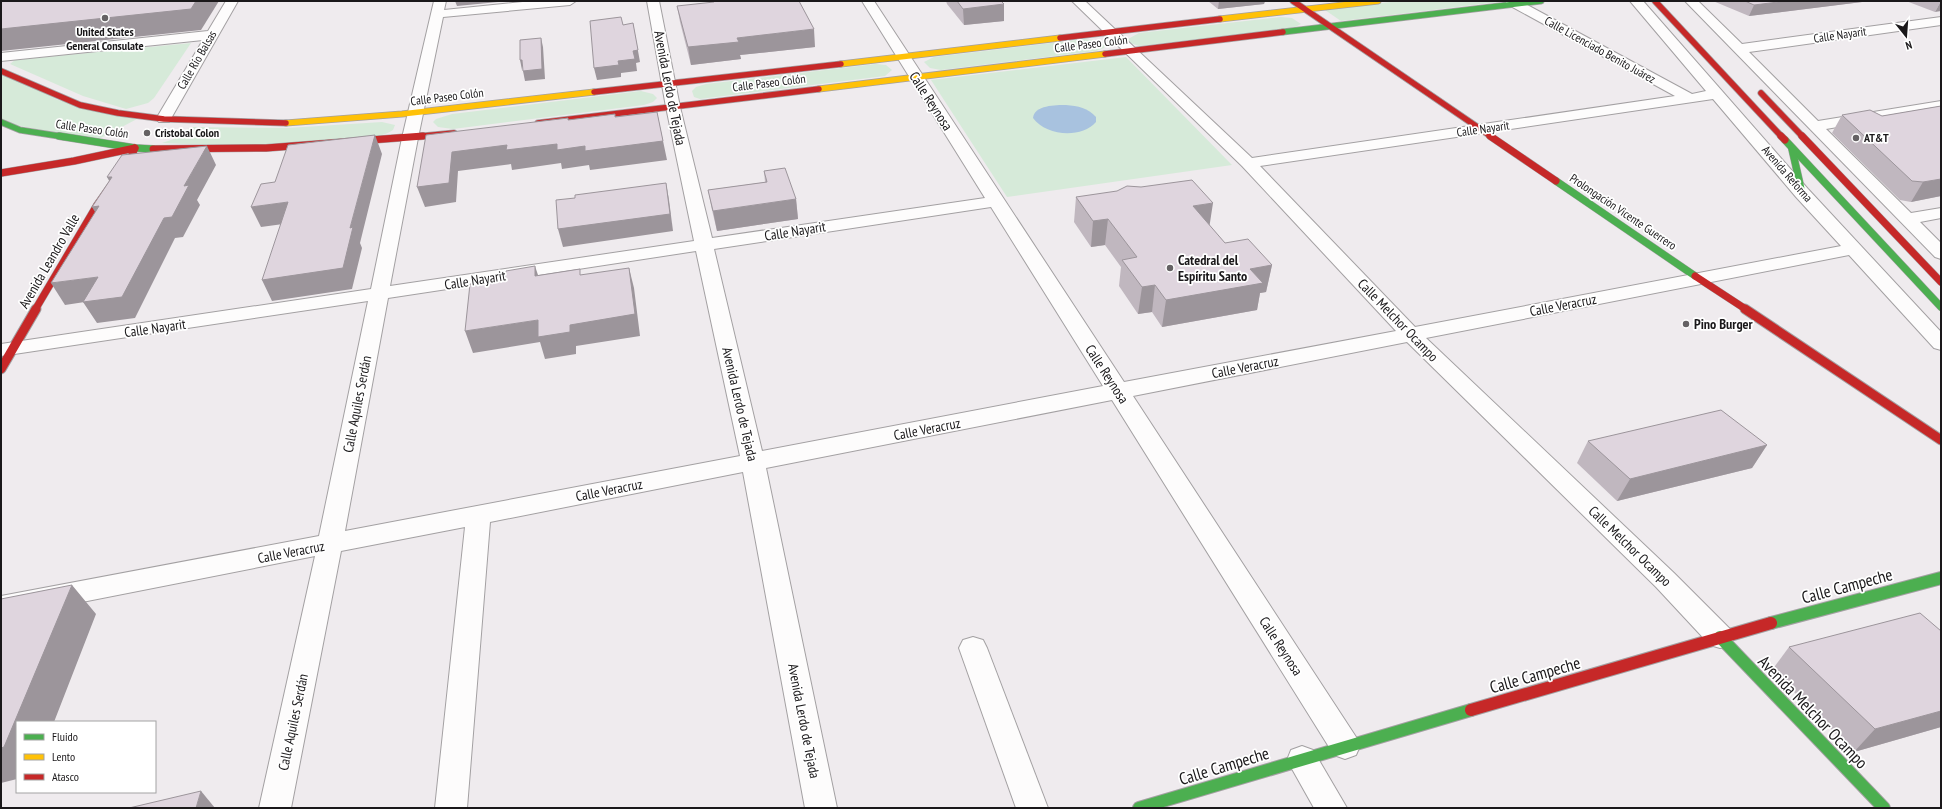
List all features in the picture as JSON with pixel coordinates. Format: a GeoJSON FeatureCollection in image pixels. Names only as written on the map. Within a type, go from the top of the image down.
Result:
{"type":"FeatureCollection","features":[{"type":"Feature","properties":{"kind":"main road","name":"Prolongación Vicente Guerrero"},"geometry":{"type":"LineString","coordinates":[[1294,1],[1700,279],[1941,440]]}},
{"type":"Feature","properties":{"kind":"main road","name":"Calle Paseo Colón"},"geometry":{"type":"LineString","coordinates":[[1,71],[80,105],[118,113],[164,119],[180,125],[296,123],[416,113],[1378,1]]}},
{"type":"Feature","properties":{"kind":"main road","name":"Calle Paseo Colón"},"geometry":{"type":"LineString","coordinates":[[530,124],[1332,27],[1514,2],[1541,1]]}},
{"type":"Feature","properties":{"kind":"main road","name":"Avenida Reforma"},"geometry":{"type":"LineString","coordinates":[[1655,1],[1941,307]]}},
{"type":"Feature","properties":{"kind":"main road"},"geometry":{"type":"LineString","coordinates":[[1756,88],[1941,282]]}},
{"type":"Feature","properties":{"kind":"main road"},"geometry":{"type":"LineString","coordinates":[[141,124],[164,119]]}},
{"type":"Feature","properties":{"kind":"main road","name":"Calle Paseo Colón"},"geometry":{"type":"LineString","coordinates":[[1,122],[20,130],[40,134],[120,140],[135,148],[218,150],[274,149],[410,138],[467,131]]}},
{"type":"Feature","properties":{"kind":"main road"},"geometry":{"type":"LineString","coordinates":[[1,172],[74,161],[135,148],[162,140]]}},
{"type":"Feature","properties":{"kind":"main road","name":"Avenida Leandro Valle"},"geometry":{"type":"LineString","coordinates":[[1,369],[7,350],[97,205],[131,157],[135,148]]}},
{"type":"Feature","properties":{"kind":"main road"},"geometry":{"type":"LineString","coordinates":[[1792,148],[1802,192]]}},
{"type":"Feature","properties":{"kind":"main road","name":"Calle Campeche"},"geometry":{"type":"LineString","coordinates":[[1139,808],[1345,746],[1720,637],[1941,578]]}},
{"type":"Feature","properties":{"kind":"main road","name":"Avenida Melchor Ocampo"},"geometry":{"type":"LineString","coordinates":[[1720,637],[1884,808]]}},
{"type":"Feature","properties":{"kind":"street","name":"Calle Río Balsas"},"geometry":{"type":"LineString","coordinates":[[164,119],[211,35],[232,1]]}},
{"type":"Feature","properties":{"kind":"street"},"geometry":{"type":"LineString","coordinates":[[438,8],[570,1]]}},
{"type":"Feature","properties":{"kind":"street","name":"Avenida Lerdo de Tejada"},"geometry":{"type":"LineString","coordinates":[[653,1],[668,84],[753,462],[821,808]]}},
{"type":"Feature","properties":{"kind":"street","name":"Calle Reynosa"},"geometry":{"type":"LineString","coordinates":[[868,1],[1345,746]]}},
{"type":"Feature","properties":{"kind":"street","name":"Calle Melchor Ocampo"},"geometry":{"type":"LineString","coordinates":[[1078,1],[1248,163],[1410,334],[1666,580],[1720,637]]}},
{"type":"Feature","properties":{"kind":"street","name":"Avenida Reforma"},"geometry":{"type":"LineString","coordinates":[[1636,1],[1853,250],[1941,344]]}},
{"type":"Feature","properties":{"kind":"street"},"geometry":{"type":"LineString","coordinates":[[1691,1],[1909,219],[1941,253]]}},
{"type":"Feature","properties":{"kind":"street","name":"Calle Licenciado Benito Juárez"},"geometry":{"type":"LineString","coordinates":[[1514,2],[1690,98]]}},
{"type":"Feature","properties":{"kind":"street","name":"Calle Aquiles Serdán"},"geometry":{"type":"LineString","coordinates":[[275,808],[330,544],[378,294],[438,8]]}},
{"type":"Feature","properties":{"kind":"street","name":"Calle Nayarit"},"geometry":{"type":"LineString","coordinates":[[1738,49],[1941,21]]}},
{"type":"Feature","properties":{"kind":"street"},"geometry":{"type":"LineString","coordinates":[[1,57],[211,35]]}},
{"type":"Feature","properties":{"kind":"street","name":"Calle Nayarit"},"geometry":{"type":"LineString","coordinates":[[1248,163],[1718,94]]}},
{"type":"Feature","properties":{"kind":"street"},"geometry":{"type":"LineString","coordinates":[[1815,126],[1941,105]]}},
{"type":"Feature","properties":{"kind":"street","name":"Calle Nayarit"},"geometry":{"type":"LineString","coordinates":[[7,350],[997,201]]}},
{"type":"Feature","properties":{"kind":"street"},"geometry":{"type":"LineString","coordinates":[[1909,219],[1941,213]]}},
{"type":"Feature","properties":{"kind":"street","name":"Calle Veracruz"},"geometry":{"type":"LineString","coordinates":[[1,607],[1119,392],[1410,334],[1853,250]]}},
{"type":"Feature","properties":{"kind":"street"},"geometry":{"type":"LineString","coordinates":[[451,808],[478,516]]}},
{"type":"Feature","properties":{"kind":"street"},"geometry":{"type":"LineString","coordinates":[[973,648],[1032,808]]}},
{"type":"Feature","properties":{"kind":"street"},"geometry":{"type":"LineString","coordinates":[[1302,760],[1331,808]]}},
{"type":"Feature","properties":{"kind":"green space"},"geometry":{"type":"Polygon","coordinates":[[[1398,1],[1508,1],[1341,21],[1325,10],[1398,1]]]}},
{"type":"Feature","properties":{"kind":"green space"},"geometry":{"type":"Polygon","coordinates":[[[1281,17],[1292,18],[1301,24],[1293,28],[1139,46],[1130,43],[1128,39],[1139,33],[1281,17]]]}},
{"type":"Feature","properties":{"kind":"green space"},"geometry":{"type":"Polygon","coordinates":[[[1085,39],[1094,40],[1105,45],[1104,48],[1096,51],[941,70],[930,68],[924,62],[934,57],[1085,39]]]}},
{"type":"Feature","properties":{"kind":"green space"},"geometry":{"type":"Polygon","coordinates":[[[191,43],[154,98],[148,103],[126,109],[83,96],[10,64],[15,60],[191,43]]]}},
{"type":"Feature","properties":{"kind":"green space"},"geometry":{"type":"Polygon","coordinates":[[[1126,57],[1232,165],[1007,197],[931,80],[1126,57]]]}},
{"type":"Feature","properties":{"kind":"green space"},"geometry":{"type":"Polygon","coordinates":[[[876,64],[886,65],[892,70],[885,76],[700,99],[694,97],[692,91],[696,87],[706,84],[876,64]]]}},
{"type":"Feature","properties":{"kind":"green space"},"geometry":{"type":"Polygon","coordinates":[[[1,71],[58,100],[137,119],[95,141],[1,122],[1,71]]]}},
{"type":"Feature","properties":{"kind":"green space"},"geometry":{"type":"Polygon","coordinates":[[[641,91],[653,94],[657,98],[653,102],[644,105],[453,129],[438,127],[433,122],[436,119],[452,114],[641,91]]]}},
{"type":"Feature","properties":{"kind":"green space"},"geometry":{"type":"Polygon","coordinates":[[[382,122],[395,125],[393,130],[381,136],[367,138],[295,143],[162,143],[174,139],[191,127],[287,128],[382,122]]]}},
{"type":"Feature","properties":{"kind":"water"},"geometry":{"type":"Polygon","coordinates":[[[1066,105],[1079,107],[1090,111],[1096,117],[1096,122],[1082,131],[1064,133],[1046,129],[1033,118],[1037,110],[1041,108],[1066,105]]]}},
{"type":"Feature","properties":{"kind":"building"},"geometry":{"type":"Polygon","coordinates":[[[1,1],[196,1],[191,9],[1,29],[1,1]]]}},
{"type":"Feature","properties":{"kind":"building"},"geometry":{"type":"Polygon","coordinates":[[[714,1],[799,1],[814,29],[737,38],[739,42],[688,47],[677,6],[714,1]]]}},
{"type":"Feature","properties":{"kind":"building"},"geometry":{"type":"Polygon","coordinates":[[[957,1],[1001,1],[1004,4],[963,9],[957,1]]]}},
{"type":"Feature","properties":{"kind":"building"},"geometry":{"type":"Polygon","coordinates":[[[1745,1],[1786,1],[1754,5],[1745,1]]]}},
{"type":"Feature","properties":{"kind":"building"},"geometry":{"type":"Polygon","coordinates":[[[621,17],[623,25],[633,23],[638,50],[633,51],[635,59],[618,61],[619,65],[594,68],[590,21],[621,17]]]}},
{"type":"Feature","properties":{"kind":"building"},"geometry":{"type":"Polygon","coordinates":[[[541,38],[542,69],[523,71],[522,60],[520,60],[520,40],[541,38]]]}},
{"type":"Feature","properties":{"kind":"building"},"geometry":{"type":"Polygon","coordinates":[[[1941,106],[1941,179],[1923,182],[1912,181],[1842,115],[1870,110],[1882,116],[1941,106]]]}},
{"type":"Feature","properties":{"kind":"building"},"geometry":{"type":"Polygon","coordinates":[[[657,112],[663,141],[585,151],[585,146],[557,150],[557,144],[506,150],[507,145],[452,152],[449,183],[417,187],[426,135],[568,118],[568,120],[615,114],[615,117],[657,112]]]}},
{"type":"Feature","properties":{"kind":"building"},"geometry":{"type":"Polygon","coordinates":[[[375,135],[350,228],[353,227],[343,268],[262,280],[288,202],[251,207],[261,184],[275,182],[288,145],[375,135]]]}},
{"type":"Feature","properties":{"kind":"building"},"geometry":{"type":"Polygon","coordinates":[[[207,146],[184,186],[189,185],[172,217],[164,218],[122,297],[83,302],[98,277],[51,283],[99,206],[92,207],[112,177],[107,177],[122,155],[207,146]]]}},
{"type":"Feature","properties":{"kind":"building"},"geometry":{"type":"Polygon","coordinates":[[[785,168],[796,199],[713,211],[708,190],[767,182],[764,171],[785,168]]]}},
{"type":"Feature","properties":{"kind":"building","name":"Catedral del Espíritu Santo"},"geometry":{"type":"Polygon","coordinates":[[[1192,180],[1213,203],[1193,206],[1225,243],[1248,239],[1272,265],[1250,269],[1263,283],[1166,300],[1155,285],[1142,287],[1122,260],[1137,257],[1108,219],[1093,221],[1076,197],[1117,191],[1127,186],[1141,187],[1192,180]]]}},
{"type":"Feature","properties":{"kind":"building"},"geometry":{"type":"Polygon","coordinates":[[[666,183],[670,214],[558,229],[556,200],[575,198],[575,195],[666,183]]]}},
{"type":"Feature","properties":{"kind":"building"},"geometry":{"type":"Polygon","coordinates":[[[535,266],[535,276],[580,269],[580,275],[629,268],[635,314],[570,325],[570,332],[538,337],[538,320],[465,331],[470,284],[505,279],[506,271],[535,266]]]}},
{"type":"Feature","properties":{"kind":"building"},"geometry":{"type":"Polygon","coordinates":[[[1721,410],[1767,445],[1630,479],[1588,441],[1721,410]]]}},
{"type":"Feature","properties":{"kind":"building"},"geometry":{"type":"Polygon","coordinates":[[[72,585],[4,747],[1,748],[1,599],[72,585]]]}},
{"type":"Feature","properties":{"kind":"building"},"geometry":{"type":"Polygon","coordinates":[[[1920,613],[1941,631],[1941,711],[1875,729],[1789,647],[1920,613]]]}},
{"type":"Feature","properties":{"kind":"building"},"geometry":{"type":"Polygon","coordinates":[[[201,791],[196,808],[129,808],[201,791]]]}},
{"type":"Feature","properties":{"kind":"traffic: fast"},"geometry":{"type":"LineString","coordinates":[[1283,32],[1541,1]]}},
{"type":"Feature","properties":{"kind":"traffic: fast"},"geometry":{"type":"LineString","coordinates":[[1,122],[20,130],[135,148],[153,149]]}},
{"type":"Feature","properties":{"kind":"traffic: fast"},"geometry":{"type":"LineString","coordinates":[[1785,140],[1941,307]]}},
{"type":"Feature","properties":{"kind":"traffic: fast"},"geometry":{"type":"LineString","coordinates":[[1792,149],[1802,193]]}},
{"type":"Feature","properties":{"kind":"traffic: fast"},"geometry":{"type":"LineString","coordinates":[[1556,181],[1695,276]]}},
{"type":"Feature","properties":{"kind":"traffic: fast"},"geometry":{"type":"LineString","coordinates":[[1771,623],[1941,578]]}},
{"type":"Feature","properties":{"kind":"traffic: fast"},"geometry":{"type":"LineString","coordinates":[[1720,637],[1884,808]]}},
{"type":"Feature","properties":{"kind":"traffic: fast"},"geometry":{"type":"LineString","coordinates":[[1139,808],[1471,710]]}},
{"type":"Feature","properties":{"kind":"traffic: slow"},"geometry":{"type":"LineString","coordinates":[[1220,19],[1378,1]]}},
{"type":"Feature","properties":{"kind":"traffic: slow"},"geometry":{"type":"LineString","coordinates":[[841,64],[1060,38]]}},
{"type":"Feature","properties":{"kind":"traffic: slow"},"geometry":{"type":"LineString","coordinates":[[819,89],[1105,54]]}},
{"type":"Feature","properties":{"kind":"traffic: slow"},"geometry":{"type":"LineString","coordinates":[[286,123],[402,114],[594,92]]}},
{"type":"Feature","properties":{"kind":"traffic: jam"},"geometry":{"type":"LineString","coordinates":[[1293,1],[1556,181]]}},
{"type":"Feature","properties":{"kind":"traffic: jam"},"geometry":{"type":"LineString","coordinates":[[1655,1],[1785,140]]}},
{"type":"Feature","properties":{"kind":"traffic: jam"},"geometry":{"type":"LineString","coordinates":[[1060,38],[1220,19]]}},
{"type":"Feature","properties":{"kind":"traffic: jam"},"geometry":{"type":"LineString","coordinates":[[1105,54],[1283,32]]}},
{"type":"Feature","properties":{"kind":"traffic: jam"},"geometry":{"type":"LineString","coordinates":[[594,92],[841,64]]}},
{"type":"Feature","properties":{"kind":"traffic: jam"},"geometry":{"type":"LineString","coordinates":[[1,71],[80,105],[118,113],[164,119],[286,123]]}},
{"type":"Feature","properties":{"kind":"traffic: jam"},"geometry":{"type":"LineString","coordinates":[[538,123],[819,89]]}},
{"type":"Feature","properties":{"kind":"traffic: jam"},"geometry":{"type":"LineString","coordinates":[[1761,93],[1941,282]]}},
{"type":"Feature","properties":{"kind":"traffic: jam"},"geometry":{"type":"LineString","coordinates":[[153,149],[191,150],[304,146],[454,133]]}},
{"type":"Feature","properties":{"kind":"traffic: jam"},"geometry":{"type":"LineString","coordinates":[[1,173],[74,161],[135,148]]}},
{"type":"Feature","properties":{"kind":"traffic: jam"},"geometry":{"type":"LineString","coordinates":[[1,369],[97,205],[131,157],[135,148]]}},
{"type":"Feature","properties":{"kind":"traffic: jam"},"geometry":{"type":"LineString","coordinates":[[1695,276],[1941,440]]}},
{"type":"Feature","properties":{"kind":"traffic: jam"},"geometry":{"type":"LineString","coordinates":[[1471,710],[1771,623]]}},
{"type":"Feature","properties":{"kind":"place","name":"United States General Consulate"},"geometry":{"type":"Point","coordinates":[105,18]}},
{"type":"Feature","properties":{"kind":"place","name":"Cristobal Colon"},"geometry":{"type":"Point","coordinates":[147,133]}},
{"type":"Feature","properties":{"kind":"place","name":"AT&T"},"geometry":{"type":"Point","coordinates":[1856,138]}},
{"type":"Feature","properties":{"kind":"place","name":"Catedral del Espíritu Santo"},"geometry":{"type":"Point","coordinates":[1170,268]}},
{"type":"Feature","properties":{"kind":"place","name":"Pino Burger"},"geometry":{"type":"Point","coordinates":[1686,324]}}]}
